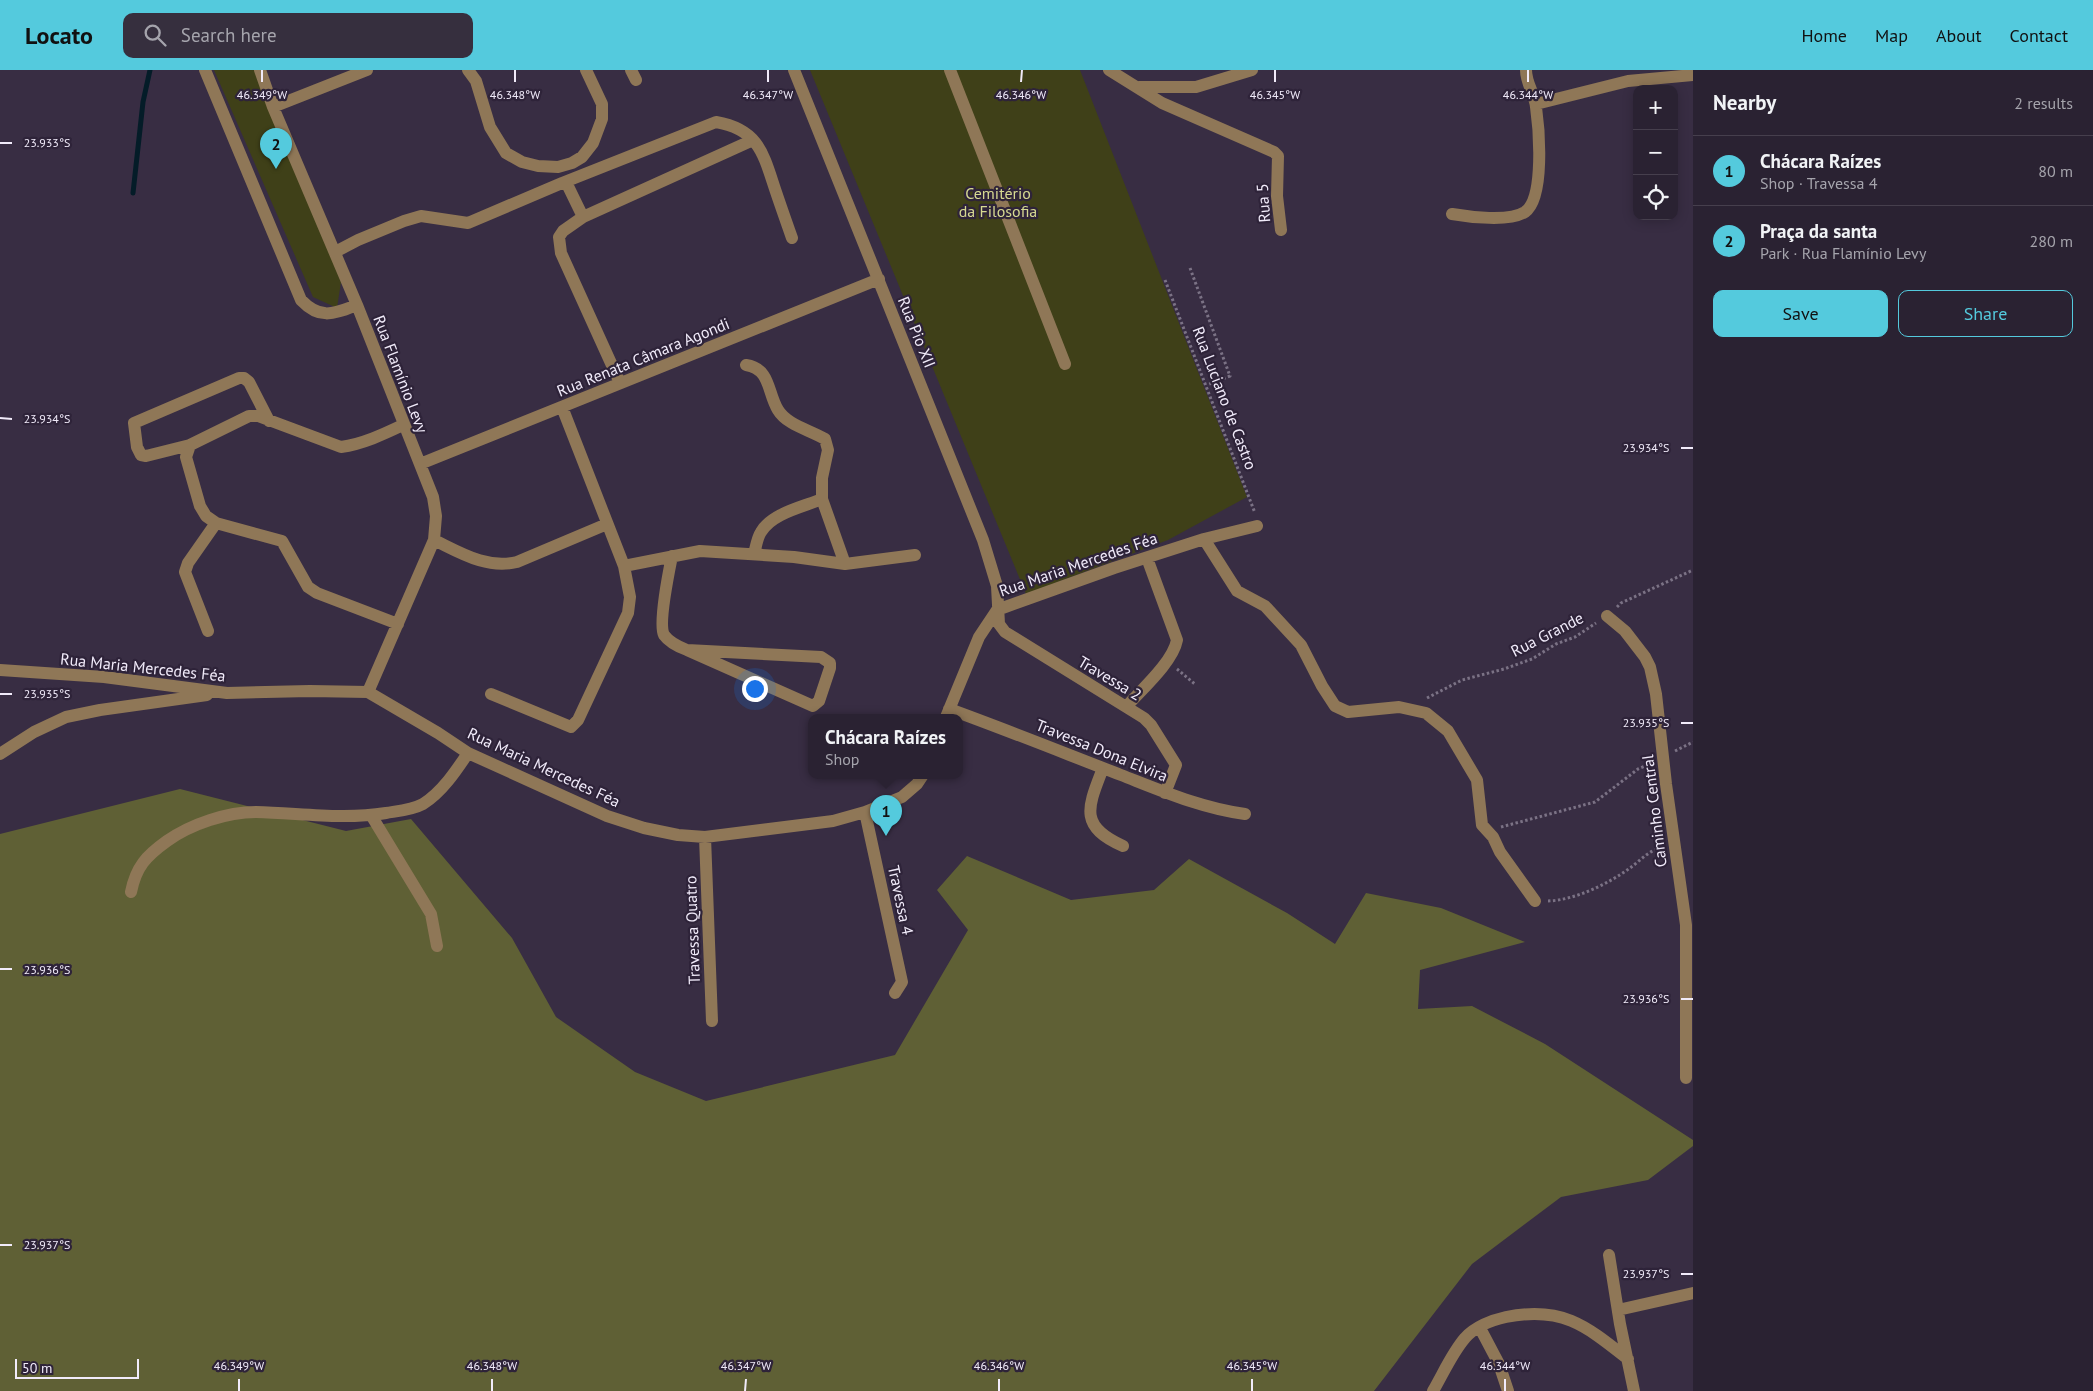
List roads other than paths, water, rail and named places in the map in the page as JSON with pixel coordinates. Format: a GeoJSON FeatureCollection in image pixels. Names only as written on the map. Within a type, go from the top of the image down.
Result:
{"type":"FeatureCollection","features":[{"type":"Feature","properties":{"kind":"street"},"geometry":{"type":"LineString","coordinates":[[205,70],[301,300],[310,310],[323,314],[331,314],[357,305]]}},
{"type":"Feature","properties":{"kind":"street","name":"Rua Flamínio Levy"},"geometry":{"type":"LineString","coordinates":[[260,70],[273,107],[357,305],[433,497],[436,516],[434,540],[368,692]]}},
{"type":"Feature","properties":{"kind":"street"},"geometry":{"type":"LineString","coordinates":[[273,107],[367,70]]}},
{"type":"Feature","properties":{"kind":"street"},"geometry":{"type":"LineString","coordinates":[[468,70],[476,82],[490,127],[506,153],[522,162],[538,166],[558,167],[572,163],[582,157],[593,143],[602,119],[602,104],[586,70]]}},
{"type":"Feature","properties":{"kind":"street","name":"Rua Pio XII"},"geometry":{"type":"LineString","coordinates":[[794,70],[983,540],[997,586],[997,610]]}},
{"type":"Feature","properties":{"kind":"street"},"geometry":{"type":"LineString","coordinates":[[950,70],[1065,364]]}},
{"type":"Feature","properties":{"kind":"street"},"geometry":{"type":"LineString","coordinates":[[1110,70],[1139,87],[1196,87],[1252,70]]}},
{"type":"Feature","properties":{"kind":"street"},"geometry":{"type":"LineString","coordinates":[[1452,214],[1492,217],[1513,216],[1525,212],[1530,206],[1538,183],[1540,169],[1536,104],[1526,80],[1526,70]]}},
{"type":"Feature","properties":{"kind":"street"},"geometry":{"type":"LineString","coordinates":[[1536,104],[1628,82],[1693,76]]}},
{"type":"Feature","properties":{"kind":"street","name":"Rua 5"},"geometry":{"type":"LineString","coordinates":[[1139,87],[1162,103],[1274,152],[1278,156],[1277,196],[1281,230]]}},
{"type":"Feature","properties":{"kind":"street"},"geometry":{"type":"LineString","coordinates":[[335,252],[358,240],[421,216],[468,223],[716,122],[732,125],[753,140],[763,153],[792,238]]}},
{"type":"Feature","properties":{"kind":"street"},"geometry":{"type":"LineString","coordinates":[[620,383],[561,253],[559,238],[563,231],[583,218],[753,140]]}},
{"type":"Feature","properties":{"kind":"street"},"geometry":{"type":"LineString","coordinates":[[566,182],[583,218]]}},
{"type":"Feature","properties":{"kind":"street","name":"Rua Renata Câmara Agondi"},"geometry":{"type":"LineString","coordinates":[[420,464],[878,279]]}},
{"type":"Feature","properties":{"kind":"street"},"geometry":{"type":"LineString","coordinates":[[746,365],[756,366],[763,374],[778,409],[787,421],[825,438],[828,450],[822,478],[822,499],[845,564]]}},
{"type":"Feature","properties":{"kind":"street"},"geometry":{"type":"LineString","coordinates":[[269,420],[249,382],[244,378],[239,378],[134,423],[136,447],[141,455],[146,456],[190,445],[249,416],[258,416],[341,447],[386,433],[403,425]]}},
{"type":"Feature","properties":{"kind":"street"},"geometry":{"type":"LineString","coordinates":[[492,694],[571,727],[578,720],[628,613],[630,597],[624,566],[562,407]]}},
{"type":"Feature","properties":{"kind":"street"},"geometry":{"type":"LineString","coordinates":[[190,445],[186,457],[200,506],[206,516],[216,523],[277,538],[282,541],[308,586],[316,593],[398,624]]}},
{"type":"Feature","properties":{"kind":"street"},"geometry":{"type":"LineString","coordinates":[[754,554],[760,532],[768,523],[822,499]]}},
{"type":"Feature","properties":{"kind":"street"},"geometry":{"type":"LineString","coordinates":[[208,631],[186,572],[188,563],[216,523]]}},
{"type":"Feature","properties":{"kind":"street"},"geometry":{"type":"LineString","coordinates":[[434,540],[470,558],[491,564],[505,565],[517,562],[607,524]]}},
{"type":"Feature","properties":{"kind":"street","name":"Rua Maria Mercedes Féa"},"geometry":{"type":"LineString","coordinates":[[948,713],[979,637],[997,610],[1204,539],[1256,526]]}},
{"type":"Feature","properties":{"kind":"street"},"geometry":{"type":"LineString","coordinates":[[1204,539],[1237,591],[1264,606],[1286,627],[1301,645],[1322,686],[1335,706],[1348,712],[1403,708],[1426,713],[1448,731],[1477,780],[1482,825],[1493,837],[1500,852],[1535,901]]}},
{"type":"Feature","properties":{"kind":"street"},"geometry":{"type":"LineString","coordinates":[[624,566],[700,551],[754,554],[845,564],[915,555]]}},
{"type":"Feature","properties":{"kind":"street"},"geometry":{"type":"LineString","coordinates":[[672,556],[662,621],[664,634],[673,644],[813,706],[819,702],[830,668],[830,662],[821,657],[687,650]]}},
{"type":"Feature","properties":{"kind":"street"},"geometry":{"type":"LineString","coordinates":[[1126,706],[1168,660],[1176,646],[1176,640],[1147,558]]}},
{"type":"Feature","properties":{"kind":"street","name":"Travessa 2"},"geometry":{"type":"LineString","coordinates":[[997,610],[999,624],[1013,638],[1126,706],[1151,725],[1175,761],[1175,771],[1165,794]]}},
{"type":"Feature","properties":{"kind":"street","name":"Caminho Central"},"geometry":{"type":"LineString","coordinates":[[1607,616],[1625,631],[1641,652],[1650,668],[1660,718],[1666,784],[1686,925],[1691,1079]]}},
{"type":"Feature","properties":{"kind":"street","name":"Rua Maria Mercedes Féa"},"geometry":{"type":"LineString","coordinates":[[0,670],[104,677],[227,693],[368,692],[468,753],[607,816],[644,828],[678,835],[705,837],[833,821],[865,812],[902,797],[920,779]]}},
{"type":"Feature","properties":{"kind":"street"},"geometry":{"type":"LineString","coordinates":[[0,754],[34,732],[66,717],[100,710],[227,693]]}},
{"type":"Feature","properties":{"kind":"street","name":"Travessa Dona Elvira"},"geometry":{"type":"LineString","coordinates":[[963,718],[1103,768],[1165,794],[1204,806],[1245,814]]}},
{"type":"Feature","properties":{"kind":"street"},"geometry":{"type":"LineString","coordinates":[[131,892],[134,879],[147,856],[174,837],[203,823],[255,812],[348,817],[371,815],[422,804],[452,777],[468,753]]}},
{"type":"Feature","properties":{"kind":"street"},"geometry":{"type":"LineString","coordinates":[[1103,768],[1089,804],[1091,816],[1094,826],[1099,833],[1106,839],[1123,846]]}},
{"type":"Feature","properties":{"kind":"street","name":"Travessa 4"},"geometry":{"type":"LineString","coordinates":[[865,812],[902,982],[895,993]]}},
{"type":"Feature","properties":{"kind":"street"},"geometry":{"type":"LineString","coordinates":[[371,815],[431,914],[437,946]]}},
{"type":"Feature","properties":{"kind":"street","name":"Travessa Quatro"},"geometry":{"type":"LineString","coordinates":[[705,837],[712,1021]]}},
{"type":"Feature","properties":{"kind":"street"},"geometry":{"type":"LineString","coordinates":[[1609,1255],[1634,1391]]}},
{"type":"Feature","properties":{"kind":"street"},"geometry":{"type":"LineString","coordinates":[[1618,1310],[1693,1293]]}},
{"type":"Feature","properties":{"kind":"street"},"geometry":{"type":"LineString","coordinates":[[1433,1391],[1466,1337],[1493,1320],[1519,1314],[1554,1314],[1576,1322],[1628,1358]]}},
{"type":"Feature","properties":{"kind":"street"},"geometry":{"type":"LineString","coordinates":[[1480,1328],[1499,1364],[1508,1391]]}},
{"type":"Feature","properties":{"kind":"waterway"},"geometry":{"type":"LineString","coordinates":[[133,193],[143,102],[150,70]]}},
{"type":"Feature","properties":{"kind":"place","name":"Praça da santa"},"geometry":{"type":"Point","coordinates":[276,169]}},
{"type":"Feature","properties":{"kind":"place","name":"Chácara Raízes"},"geometry":{"type":"Point","coordinates":[886,836]}},
{"type":"Feature","properties":{"kind":"park label","name":"Cemitério da Filosofia"},"geometry":{"type":"Point","coordinates":[998,202]}}]}
